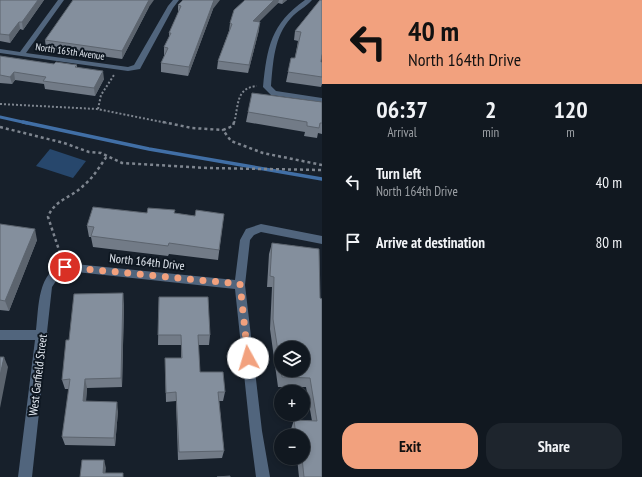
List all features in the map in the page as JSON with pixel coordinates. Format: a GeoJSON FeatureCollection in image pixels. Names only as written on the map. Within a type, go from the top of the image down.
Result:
{"type":"FeatureCollection","features":[{"type":"Feature","properties":{"kind":"street"},"geometry":{"type":"LineString","coordinates":[[22,55],[61,0]]}},
{"type":"Feature","properties":{"kind":"street","name":"North 165th Avenue"},"geometry":{"type":"LineString","coordinates":[[0,51],[119,68],[128,69],[137,67],[170,7],[176,0]]}},
{"type":"Feature","properties":{"kind":"street"},"geometry":{"type":"LineString","coordinates":[[309,0],[288,16],[278,32],[268,72],[267,87],[274,93],[322,100]]}},
{"type":"Feature","properties":{"kind":"street"},"geometry":{"type":"LineString","coordinates":[[263,477],[256,431],[240,284],[245,240],[250,232],[261,228],[322,240]]}},
{"type":"Feature","properties":{"kind":"street","name":"West Garfield Street"},"geometry":{"type":"LineString","coordinates":[[25,477],[47,286],[54,274],[65,267]]}},
{"type":"Feature","properties":{"kind":"street","name":"North 164th Drive"},"geometry":{"type":"LineString","coordinates":[[65,267],[240,284]]}},
{"type":"Feature","properties":{"kind":"street"},"geometry":{"type":"LineString","coordinates":[[0,335],[42,335]]}},
{"type":"Feature","properties":{"kind":"path"},"geometry":{"type":"LineString","coordinates":[[98,109],[101,95],[119,68]]}},
{"type":"Feature","properties":{"kind":"path"},"geometry":{"type":"LineString","coordinates":[[0,104],[98,109],[201,128],[223,130],[233,126],[239,99],[246,88],[254,86],[267,87]]}},
{"type":"Feature","properties":{"kind":"path"},"geometry":{"type":"LineString","coordinates":[[0,127],[107,156],[122,163],[144,165],[322,170]]}},
{"type":"Feature","properties":{"kind":"path"},"geometry":{"type":"LineString","coordinates":[[223,130],[231,141],[263,153],[322,164]]}},
{"type":"Feature","properties":{"kind":"path"},"geometry":{"type":"LineString","coordinates":[[65,267],[48,217],[49,211],[60,200],[85,185],[107,156]]}},
{"type":"Feature","properties":{"kind":"shaded area"},"geometry":{"type":"Polygon","coordinates":[[[50,149],[86,161],[73,178],[36,166],[50,149]]]}},
{"type":"Feature","properties":{"kind":"building"},"geometry":{"type":"Polygon","coordinates":[[[0,0],[38,0],[22,22],[19,22],[9,35],[0,34],[0,0]]]}},
{"type":"Feature","properties":{"kind":"building"},"geometry":{"type":"Polygon","coordinates":[[[73,0],[149,0],[122,51],[45,40],[73,0]]]}},
{"type":"Feature","properties":{"kind":"building"},"geometry":{"type":"Polygon","coordinates":[[[183,0],[214,0],[189,67],[161,63],[168,48],[164,47],[181,6],[178,5],[183,0]]]}},
{"type":"Feature","properties":{"kind":"building"},"geometry":{"type":"Polygon","coordinates":[[[245,0],[274,0],[253,21],[260,22],[249,65],[218,61],[232,24],[230,23],[234,10],[245,0]]]}},
{"type":"Feature","properties":{"kind":"building"},"geometry":{"type":"Polygon","coordinates":[[[320,0],[322,0],[322,77],[288,72],[291,58],[295,58],[301,32],[295,31],[320,0]]]}},
{"type":"Feature","properties":{"kind":"building"},"geometry":{"type":"Polygon","coordinates":[[[0,56],[54,64],[56,62],[77,65],[75,67],[103,71],[94,88],[43,81],[46,77],[14,72],[10,77],[0,75],[0,56]]]}},
{"type":"Feature","properties":{"kind":"building"},"geometry":{"type":"Polygon","coordinates":[[[252,93],[322,102],[322,123],[320,123],[319,128],[307,126],[307,122],[248,112],[252,93]]]}},
{"type":"Feature","properties":{"kind":"building"},"geometry":{"type":"Polygon","coordinates":[[[93,207],[147,213],[148,208],[175,210],[174,213],[195,216],[196,210],[224,214],[219,250],[169,243],[168,246],[91,236],[94,227],[87,226],[93,207]]]}},
{"type":"Feature","properties":{"kind":"building"},"geometry":{"type":"Polygon","coordinates":[[[0,224],[35,229],[5,301],[0,300],[0,224]]]}},
{"type":"Feature","properties":{"kind":"building"},"geometry":{"type":"Polygon","coordinates":[[[272,243],[319,249],[320,298],[322,299],[322,477],[304,477],[303,465],[310,465],[310,429],[295,429],[294,421],[317,421],[310,378],[282,377],[310,377],[310,341],[276,341],[273,319],[274,277],[270,276],[272,243]]]}},
{"type":"Feature","properties":{"kind":"building"},"geometry":{"type":"Polygon","coordinates":[[[123,293],[121,378],[85,379],[83,401],[117,402],[114,438],[62,437],[70,379],[62,380],[66,340],[69,340],[74,294],[123,293]]]}},
{"type":"Feature","properties":{"kind":"building"},"geometry":{"type":"Polygon","coordinates":[[[159,297],[208,297],[210,335],[198,335],[200,372],[223,372],[225,392],[218,392],[224,451],[179,452],[176,392],[166,393],[165,358],[182,358],[181,335],[158,335],[159,297]]]}},
{"type":"Feature","properties":{"kind":"building"},"geometry":{"type":"Polygon","coordinates":[[[0,357],[4,357],[0,376],[0,357]]]}},
{"type":"Feature","properties":{"kind":"building"},"geometry":{"type":"Polygon","coordinates":[[[82,460],[104,460],[103,473],[123,473],[123,477],[80,477],[82,460]]]}},
{"type":"Feature","properties":{"kind":"waterway"},"geometry":{"type":"LineString","coordinates":[[0,117],[27,123]]}},
{"type":"Feature","properties":{"kind":"waterway"},"geometry":{"type":"LineString","coordinates":[[23,122],[149,149],[322,179]]}},
{"type":"Feature","properties":{"kind":"route"},"geometry":{"type":"LineString","coordinates":[[65,267],[240,284],[248,358]]}}]}
